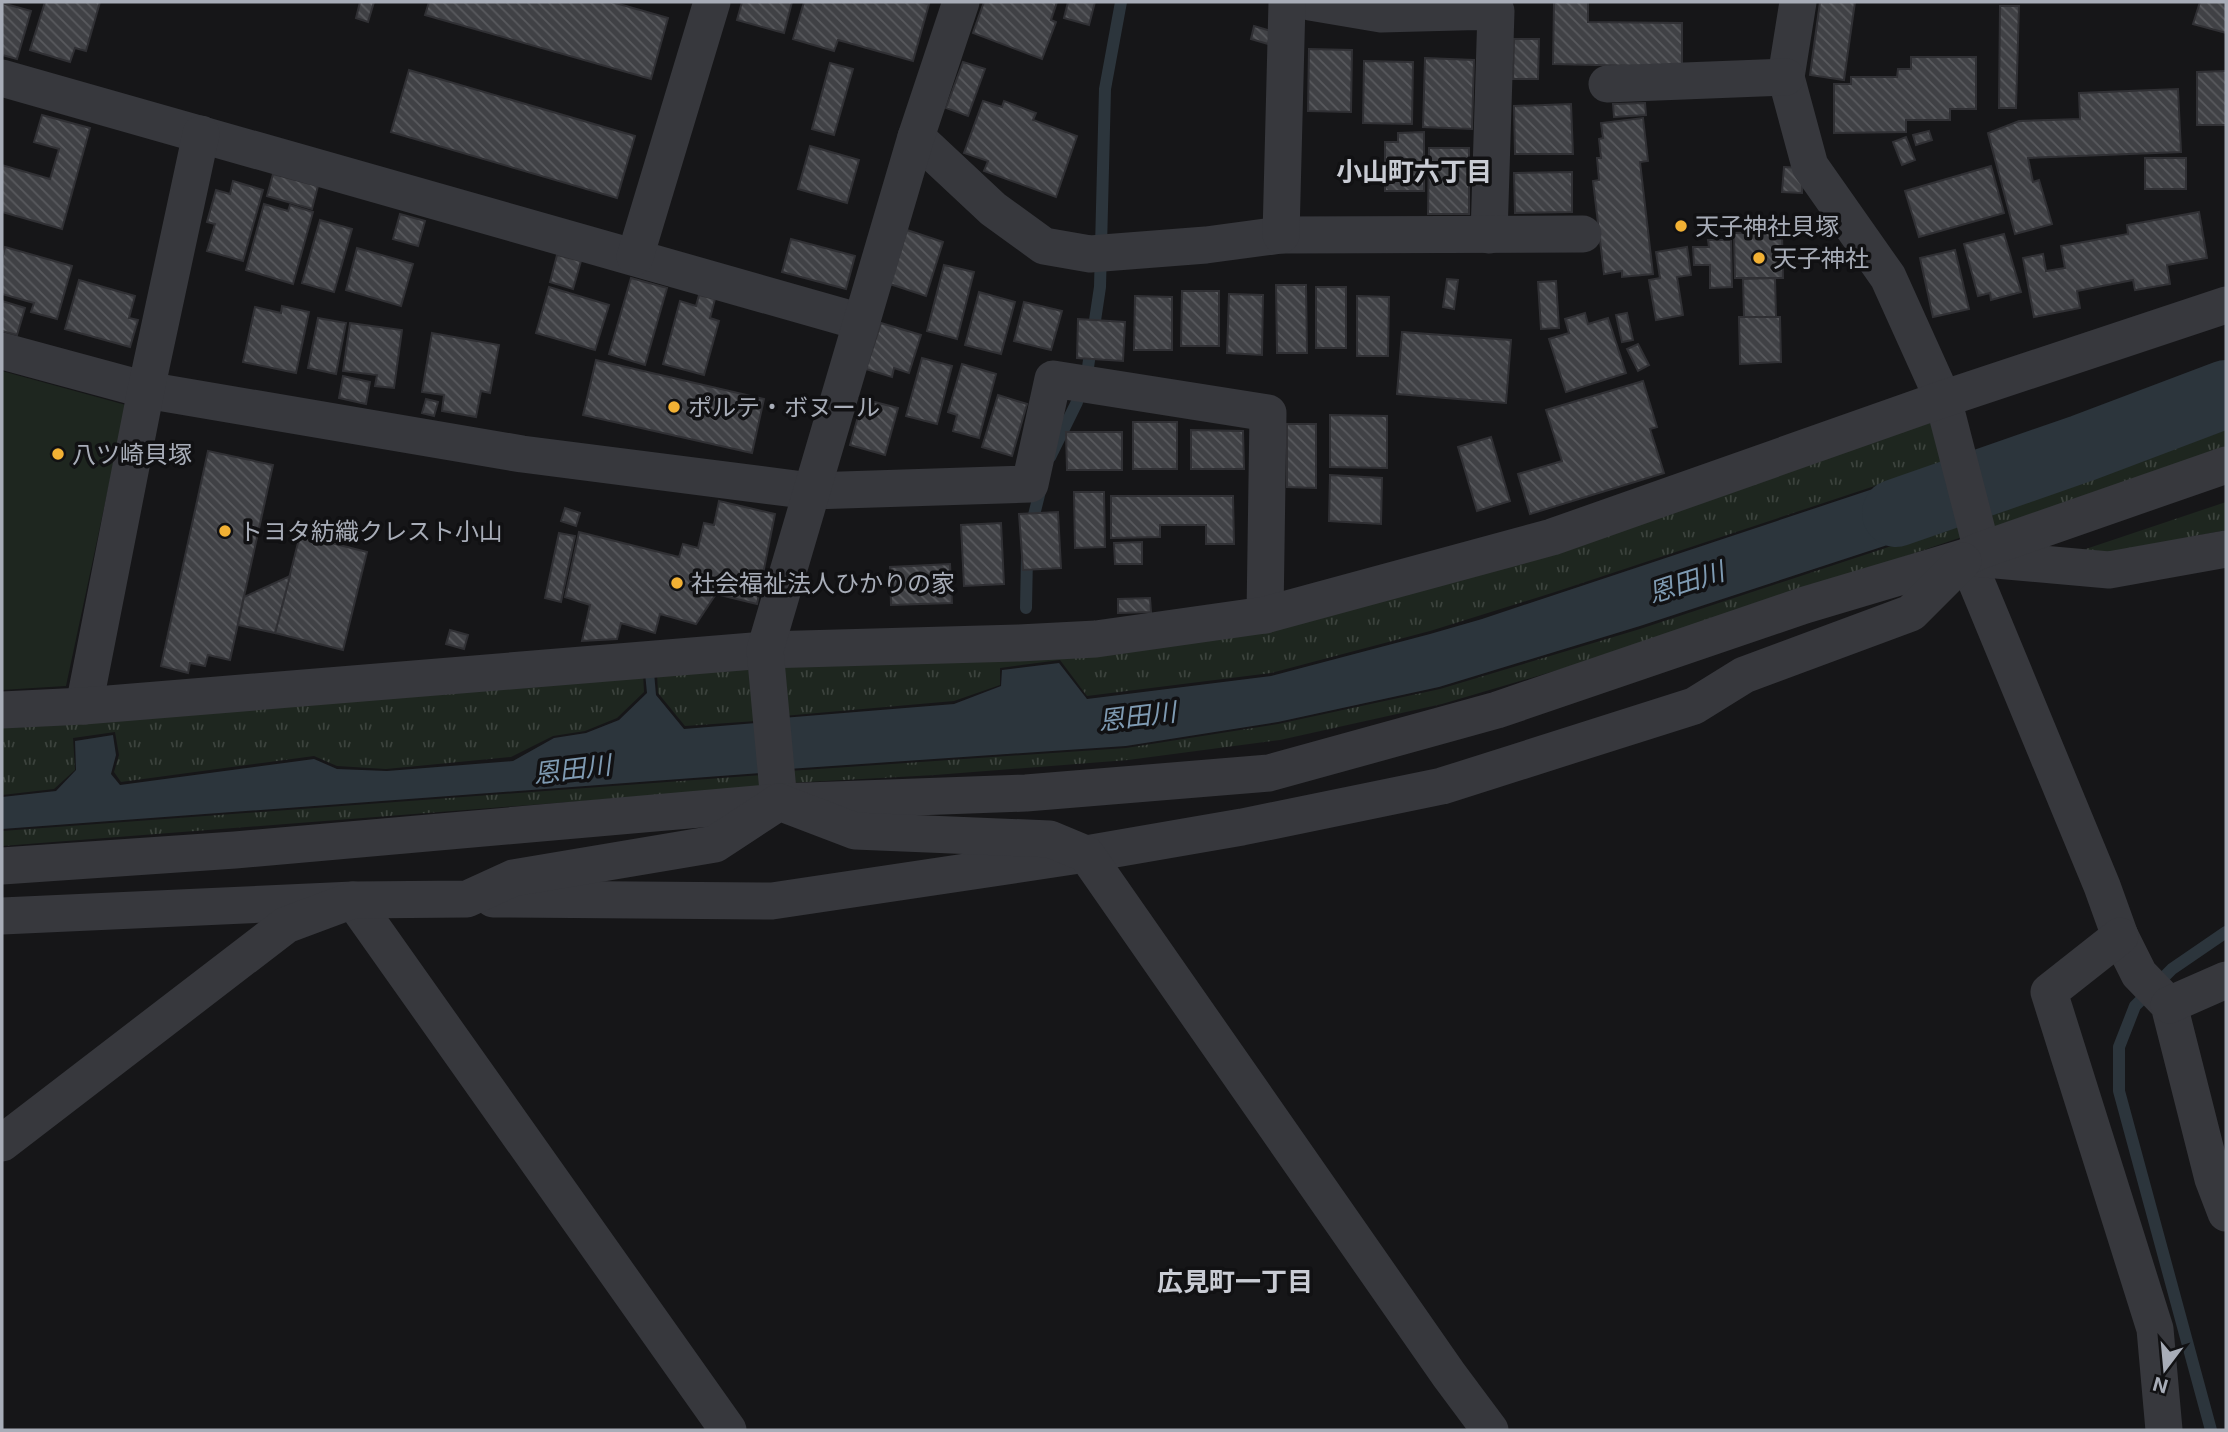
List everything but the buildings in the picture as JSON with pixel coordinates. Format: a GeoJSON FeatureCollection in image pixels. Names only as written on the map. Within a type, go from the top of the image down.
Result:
{"type":"FeatureCollection","features":[{"type":"Feature","properties":{"kind":"street"},"geometry":{"type":"LineString","coordinates":[[635,257],[712,2]]}},
{"type":"Feature","properties":{"kind":"street"},"geometry":{"type":"LineString","coordinates":[[779,802],[765,650],[916,137],[961,2]]}},
{"type":"Feature","properties":{"kind":"street"},"geometry":{"type":"LineString","coordinates":[[1281,235],[1287,2]]}},
{"type":"Feature","properties":{"kind":"street"},"geometry":{"type":"LineString","coordinates":[[1310,2],[1381,14],[1496,11],[1489,235]]}},
{"type":"Feature","properties":{"kind":"street"},"geometry":{"type":"LineString","coordinates":[[1798,2],[1786,77],[1810,166],[1888,277],[1943,399],[1974,554],[2120,936],[2139,974],[2168,1004],[2214,1178],[2226,1213]]}},
{"type":"Feature","properties":{"kind":"street"},"geometry":{"type":"LineString","coordinates":[[1607,84],[1786,77]]}},
{"type":"Feature","properties":{"kind":"street"},"geometry":{"type":"LineString","coordinates":[[2,78],[861,322]]}},
{"type":"Feature","properties":{"kind":"street"},"geometry":{"type":"LineString","coordinates":[[84,705],[146,390],[201,134]]}},
{"type":"Feature","properties":{"kind":"street"},"geometry":{"type":"LineString","coordinates":[[916,137],[993,209],[1044,247],[1090,254],[1206,245],[1281,235],[1583,234]]}},
{"type":"Feature","properties":{"kind":"street"},"geometry":{"type":"LineString","coordinates":[[2,710],[765,650],[1096,639],[1265,615],[1552,537],[1943,399],[2226,305]]}},
{"type":"Feature","properties":{"kind":"street"},"geometry":{"type":"LineString","coordinates":[[2,351],[146,390],[522,454],[811,491],[1030,484],[1053,379],[1268,413],[1265,615]]}},
{"type":"Feature","properties":{"kind":"street"},"geometry":{"type":"LineString","coordinates":[[2,866],[235,850],[779,802],[1026,793],[1269,773],[1497,710],[1805,605],[1974,554],[2226,466]]}},
{"type":"Feature","properties":{"kind":"street"},"geometry":{"type":"LineString","coordinates":[[2,916],[353,900],[772,901],[1086,854],[1242,827],[1442,786],[1693,706],[1744,675],[1911,613],[1974,554],[2109,570],[2226,549]]}},
{"type":"Feature","properties":{"kind":"street"},"geometry":{"type":"LineString","coordinates":[[779,802],[855,831],[1050,839],[1086,854],[1490,1430]]}},
{"type":"Feature","properties":{"kind":"street"},"geometry":{"type":"LineString","coordinates":[[467,899],[513,878],[715,844],[779,802]]}},
{"type":"Feature","properties":{"kind":"street"},"geometry":{"type":"LineString","coordinates":[[2,1143],[286,925],[353,900]]}},
{"type":"Feature","properties":{"kind":"street"},"geometry":{"type":"LineString","coordinates":[[353,900],[728,1430]]}},
{"type":"Feature","properties":{"kind":"street"},"geometry":{"type":"LineString","coordinates":[[2120,936],[2049,992],[2155,1329],[2164,1430]]}},
{"type":"Feature","properties":{"kind":"street"},"geometry":{"type":"LineString","coordinates":[[2168,1004],[2226,980]]}},
{"type":"Feature","properties":{"kind":"green space"},"geometry":{"type":"Polygon","coordinates":[[[2,371],[126,405],[66,686],[2,690],[2,371]]]}},
{"type":"Feature","properties":{"kind":"green space"},"geometry":{"type":"Polygon","coordinates":[[[1931,415],[1944,463],[1555,592],[1430,631],[1271,673],[1087,696],[1060,660],[1000,668],[1000,685],[954,701],[783,716],[778,662],[1172,638],[1931,415]]]}},
{"type":"Feature","properties":{"kind":"green space"},"geometry":{"type":"Polygon","coordinates":[[[2226,430],[2226,447],[1989,529],[1985,516],[2226,430]]]}},
{"type":"Feature","properties":{"kind":"green space"},"geometry":{"type":"Polygon","coordinates":[[[2226,502],[2226,530],[2023,570],[2226,502]]]}},
{"type":"Feature","properties":{"kind":"green space"},"geometry":{"type":"Polygon","coordinates":[[[1961,523],[1965,536],[1646,644],[1442,704],[1280,740],[1128,760],[789,783],[789,771],[1126,748],[1278,724],[1440,689],[1640,629],[1961,523]]]}},
{"type":"Feature","properties":{"kind":"green space"},"geometry":{"type":"Polygon","coordinates":[[[751,667],[756,721],[685,726],[658,693],[657,672],[751,667]]]}},
{"type":"Feature","properties":{"kind":"green space"},"geometry":{"type":"Polygon","coordinates":[[[643,674],[644,692],[617,718],[585,731],[553,736],[511,757],[386,769],[337,766],[314,756],[121,782],[114,772],[119,755],[115,732],[73,738],[75,770],[54,789],[2,795],[2,726],[643,674]]]}},
{"type":"Feature","properties":{"kind":"green space"},"geometry":{"type":"Polygon","coordinates":[[[762,775],[763,787],[2,846],[2,831],[762,775]]]}},
{"type":"Feature","properties":{"kind":"water"},"geometry":{"type":"Polygon","coordinates":[[[1945,465],[1961,521],[1640,626],[1439,687],[1278,722],[1126,746],[2,829],[2,797],[56,791],[76,770],[75,741],[113,735],[116,755],[111,774],[120,785],[314,759],[337,769],[387,771],[513,761],[554,738],[586,733],[619,720],[647,693],[645,673],[654,672],[656,695],[684,729],[954,704],[1001,686],[1002,670],[1059,663],[1087,699],[1271,676],[1482,619],[1945,465]]]}},
{"type":"Feature","properties":{"kind":"waterway"},"geometry":{"type":"LineString","coordinates":[[1050,457],[1077,402],[1088,367],[1100,287],[1105,89],[1121,2]]}},
{"type":"Feature","properties":{"kind":"waterway","name":"恩田川"},"geometry":{"type":"LineString","coordinates":[[1896,513],[2083,448],[2226,394]]}},
{"type":"Feature","properties":{"kind":"waterway"},"geometry":{"type":"LineString","coordinates":[[1031,527],[1041,487]]}},
{"type":"Feature","properties":{"kind":"waterway"},"geometry":{"type":"LineString","coordinates":[[1026,608],[1027,556]]}},
{"type":"Feature","properties":{"kind":"waterway"},"geometry":{"type":"LineString","coordinates":[[2211,1430],[2119,1091],[2119,1047],[2135,1006],[2172,969],[2226,932]]}},
{"type":"Feature","properties":{"kind":"place","name":"天子神社貝塚"},"geometry":{"type":"Point","coordinates":[1681,226]}},
{"type":"Feature","properties":{"kind":"place","name":"天子神社"},"geometry":{"type":"Point","coordinates":[1759,258]}},
{"type":"Feature","properties":{"kind":"place","name":"ポルテ・ボヌール"},"geometry":{"type":"Point","coordinates":[674,407]}},
{"type":"Feature","properties":{"kind":"place","name":"八ツ崎貝塚"},"geometry":{"type":"Point","coordinates":[58,454]}},
{"type":"Feature","properties":{"kind":"place","name":"トヨタ紡織クレスト小山"},"geometry":{"type":"Point","coordinates":[225,531]}},
{"type":"Feature","properties":{"kind":"place","name":"社会福祉法人ひかりの家"},"geometry":{"type":"Point","coordinates":[677,583]}},
{"type":"Feature","properties":{"kind":"district","name":"小山町六丁目"},"geometry":{"type":"Point","coordinates":[1414,171]}},
{"type":"Feature","properties":{"kind":"district","name":"広見町一丁目"},"geometry":{"type":"Point","coordinates":[1235,1281]}}]}
